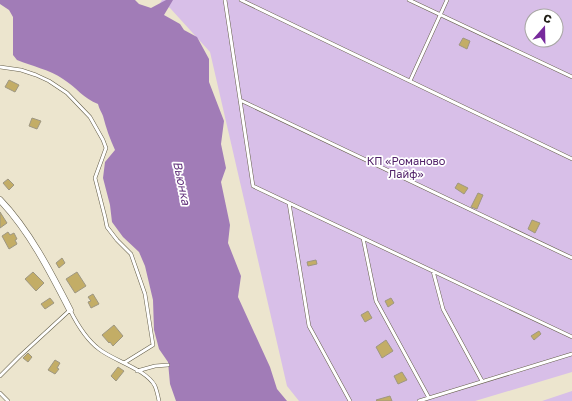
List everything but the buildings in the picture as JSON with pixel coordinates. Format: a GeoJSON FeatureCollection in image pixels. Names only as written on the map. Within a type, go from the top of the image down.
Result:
{"type":"FeatureCollection","features":[{"type":"Feature","properties":{"kind":"street"},"geometry":{"type":"LineString","coordinates":[[0,200],[26,232],[70,310]]}},
{"type":"Feature","properties":{"kind":"lane"},"geometry":{"type":"LineString","coordinates":[[225,0],[253,186],[572,337]]}},
{"type":"Feature","properties":{"kind":"lane"},"geometry":{"type":"LineString","coordinates":[[242,0],[572,159]]}},
{"type":"Feature","properties":{"kind":"lane"},"geometry":{"type":"LineString","coordinates":[[409,0],[572,77]]}},
{"type":"Feature","properties":{"kind":"lane"},"geometry":{"type":"LineString","coordinates":[[410,81],[447,0]]}},
{"type":"Feature","properties":{"kind":"lane"},"geometry":{"type":"LineString","coordinates":[[0,67],[21,70],[36,75],[49,81],[67,93],[90,117],[103,140],[106,148],[95,178],[108,226],[131,254],[144,294],[153,345],[124,363]]}},
{"type":"Feature","properties":{"kind":"lane"},"geometry":{"type":"LineString","coordinates":[[240,100],[572,258]]}},
{"type":"Feature","properties":{"kind":"lane"},"geometry":{"type":"LineString","coordinates":[[289,203],[309,326],[350,401]]}},
{"type":"Feature","properties":{"kind":"lane"},"geometry":{"type":"LineString","coordinates":[[364,238],[376,301],[429,398]]}},
{"type":"Feature","properties":{"kind":"lane"},"geometry":{"type":"LineString","coordinates":[[433,271],[443,309],[482,381]]}},
{"type":"Feature","properties":{"kind":"lane"},"geometry":{"type":"LineString","coordinates":[[0,376],[70,310],[79,326],[96,347],[106,355],[138,371],[154,384],[159,401]]}},
{"type":"Feature","properties":{"kind":"lane"},"geometry":{"type":"LineString","coordinates":[[419,401],[572,354]]}},
{"type":"Feature","properties":{"kind":"lane"},"geometry":{"type":"LineString","coordinates":[[138,371],[155,366],[168,365]]}},
{"type":"Feature","properties":{"kind":"lane"},"geometry":{"type":"LineString","coordinates":[[0,393],[8,401]]}},
{"type":"Feature","properties":{"kind":"green space","name":"КП «Романово Лайф»"},"geometry":{"type":"Polygon","coordinates":[[[162,0],[572,0],[572,372],[475,401],[299,401],[287,386],[210,52],[170,8],[160,3],[162,0]]]}},
{"type":"Feature","properties":{"kind":"green space"},"geometry":{"type":"Polygon","coordinates":[[[572,391],[572,401],[542,401],[572,391]]]}},
{"type":"Feature","properties":{"kind":"water","name":"Вьюнка"},"geometry":{"type":"Polygon","coordinates":[[[0,0],[135,0],[139,4],[151,8],[166,0],[173,0],[164,15],[180,24],[184,30],[197,37],[209,59],[209,82],[224,121],[221,144],[226,168],[221,182],[230,225],[228,243],[241,276],[238,297],[270,367],[277,389],[287,401],[176,401],[170,384],[168,362],[159,349],[154,330],[153,300],[145,266],[139,252],[123,237],[112,222],[110,205],[103,178],[105,162],[115,150],[98,104],[88,99],[68,82],[58,76],[17,60],[13,55],[13,17],[9,10],[0,4],[0,0]]]}}]}
